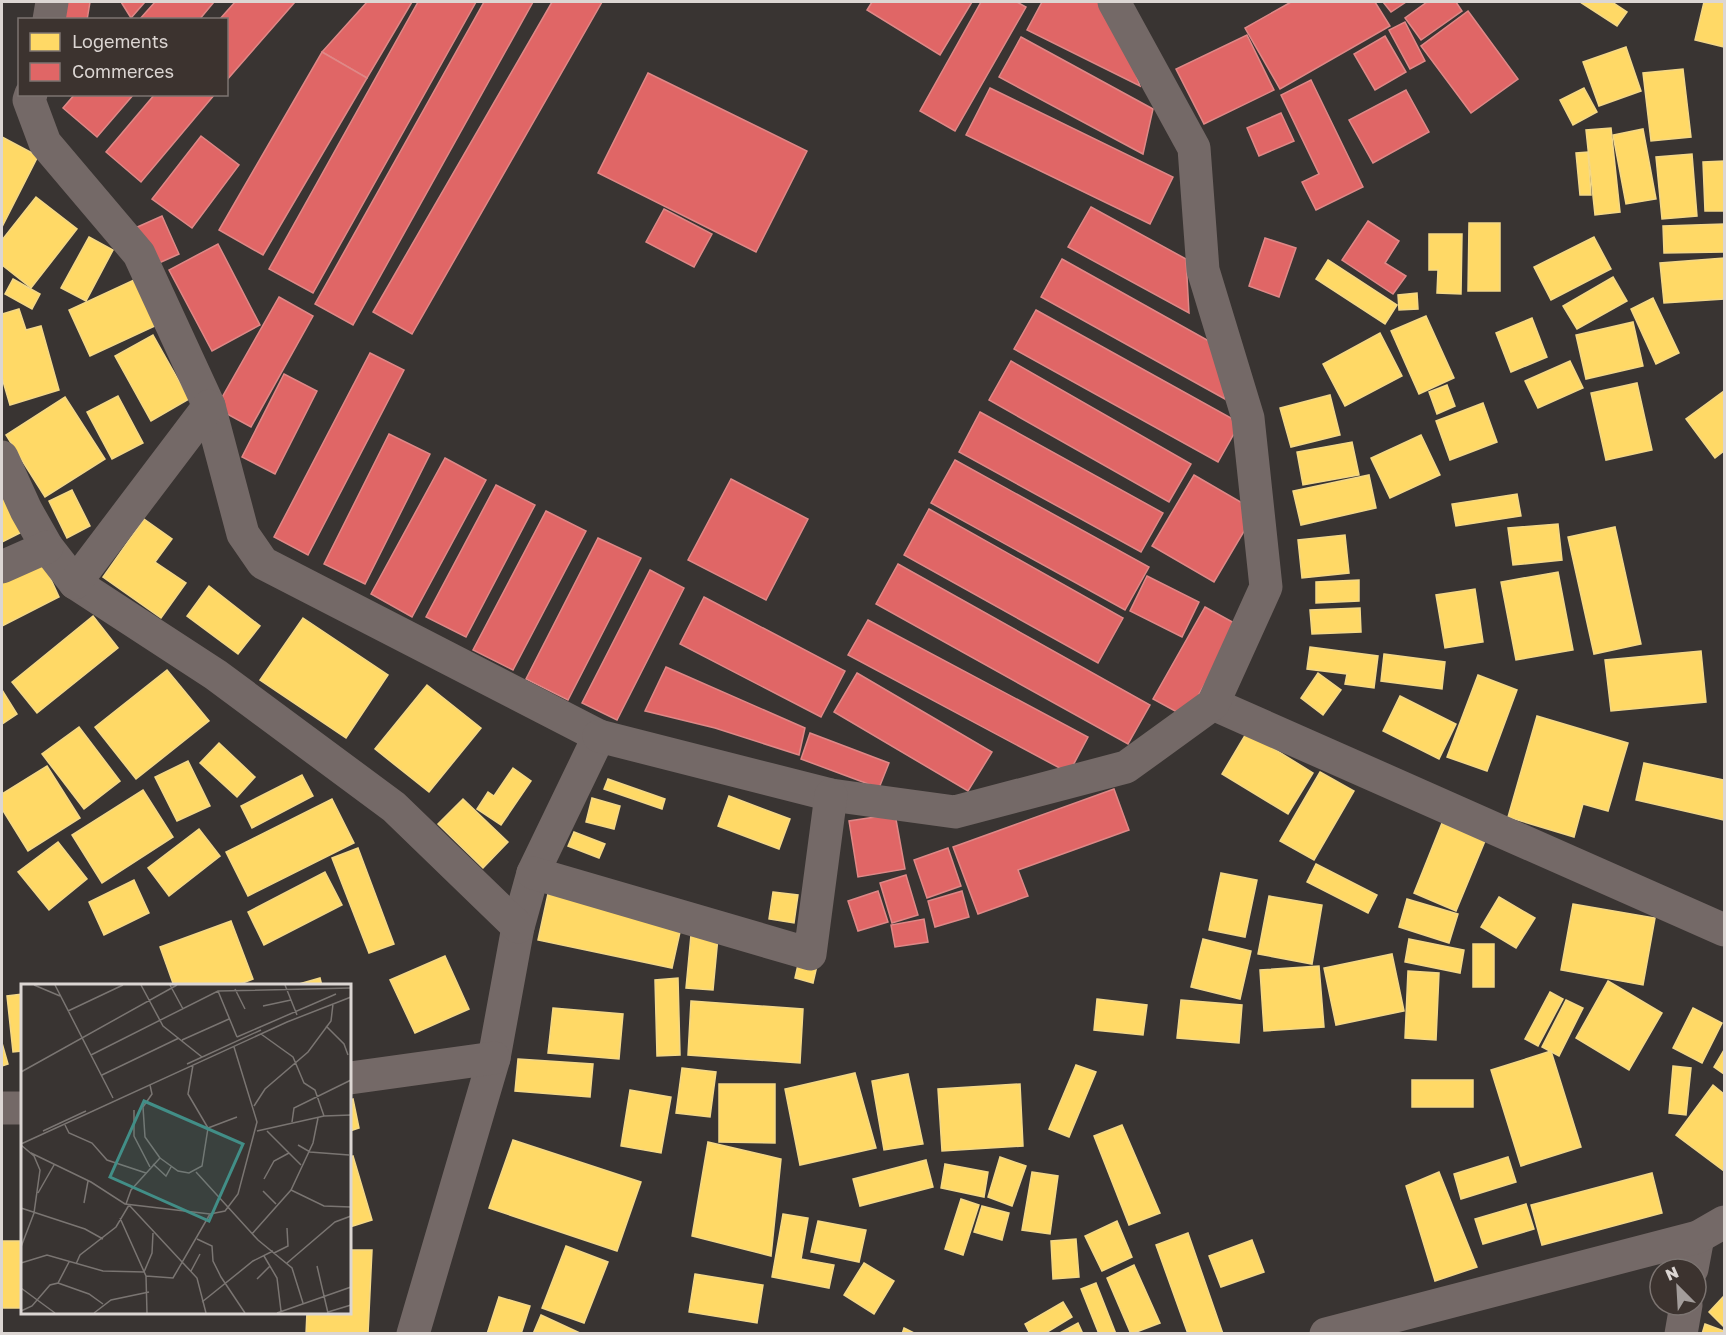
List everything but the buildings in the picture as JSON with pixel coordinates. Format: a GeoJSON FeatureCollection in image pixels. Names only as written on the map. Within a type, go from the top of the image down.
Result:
{"type":"FeatureCollection","features":[{"type":"Feature","properties":{"kind":"street"},"geometry":{"type":"LineString","coordinates":[[49,18],[52,2]]}},
{"type":"Feature","properties":{"kind":"street"},"geometry":{"type":"LineString","coordinates":[[30,96],[29,100],[45,143],[139,254],[209,406],[243,534],[263,563],[599,736],[831,795],[955,812],[1126,767],[1213,704],[1266,587],[1248,418],[1203,270],[1194,148],[1114,2]]}},
{"type":"Feature","properties":{"kind":"street"},"geometry":{"type":"LineString","coordinates":[[75,583],[209,406]]}},
{"type":"Feature","properties":{"kind":"street"},"geometry":{"type":"LineString","coordinates":[[2,457],[26,510],[47,546],[75,583],[216,675],[394,807],[518,927]]}},
{"type":"Feature","properties":{"kind":"street"},"geometry":{"type":"LineString","coordinates":[[2,567],[47,546]]}},
{"type":"Feature","properties":{"kind":"street"},"geometry":{"type":"LineString","coordinates":[[1213,704],[1725,930]]}},
{"type":"Feature","properties":{"kind":"street"},"geometry":{"type":"LineString","coordinates":[[413,1334],[494,1058],[518,927],[533,873],[599,736]]}},
{"type":"Feature","properties":{"kind":"street"},"geometry":{"type":"LineString","coordinates":[[533,873],[810,954],[831,795]]}},
{"type":"Feature","properties":{"kind":"street"},"geometry":{"type":"LineString","coordinates":[[351,1078],[494,1058]]}},
{"type":"Feature","properties":{"kind":"street"},"geometry":{"type":"LineString","coordinates":[[2,1108],[21,1108]]}},
{"type":"Feature","properties":{"kind":"street"},"geometry":{"type":"LineString","coordinates":[[1698,1257],[1711,1230]]}},
{"type":"Feature","properties":{"kind":"street"},"geometry":{"type":"LineString","coordinates":[[1326,1334],[1711,1230]]}},
{"type":"Feature","properties":{"kind":"street"},"geometry":{"type":"LineString","coordinates":[[1681,1334],[1684,1317]]}}]}
